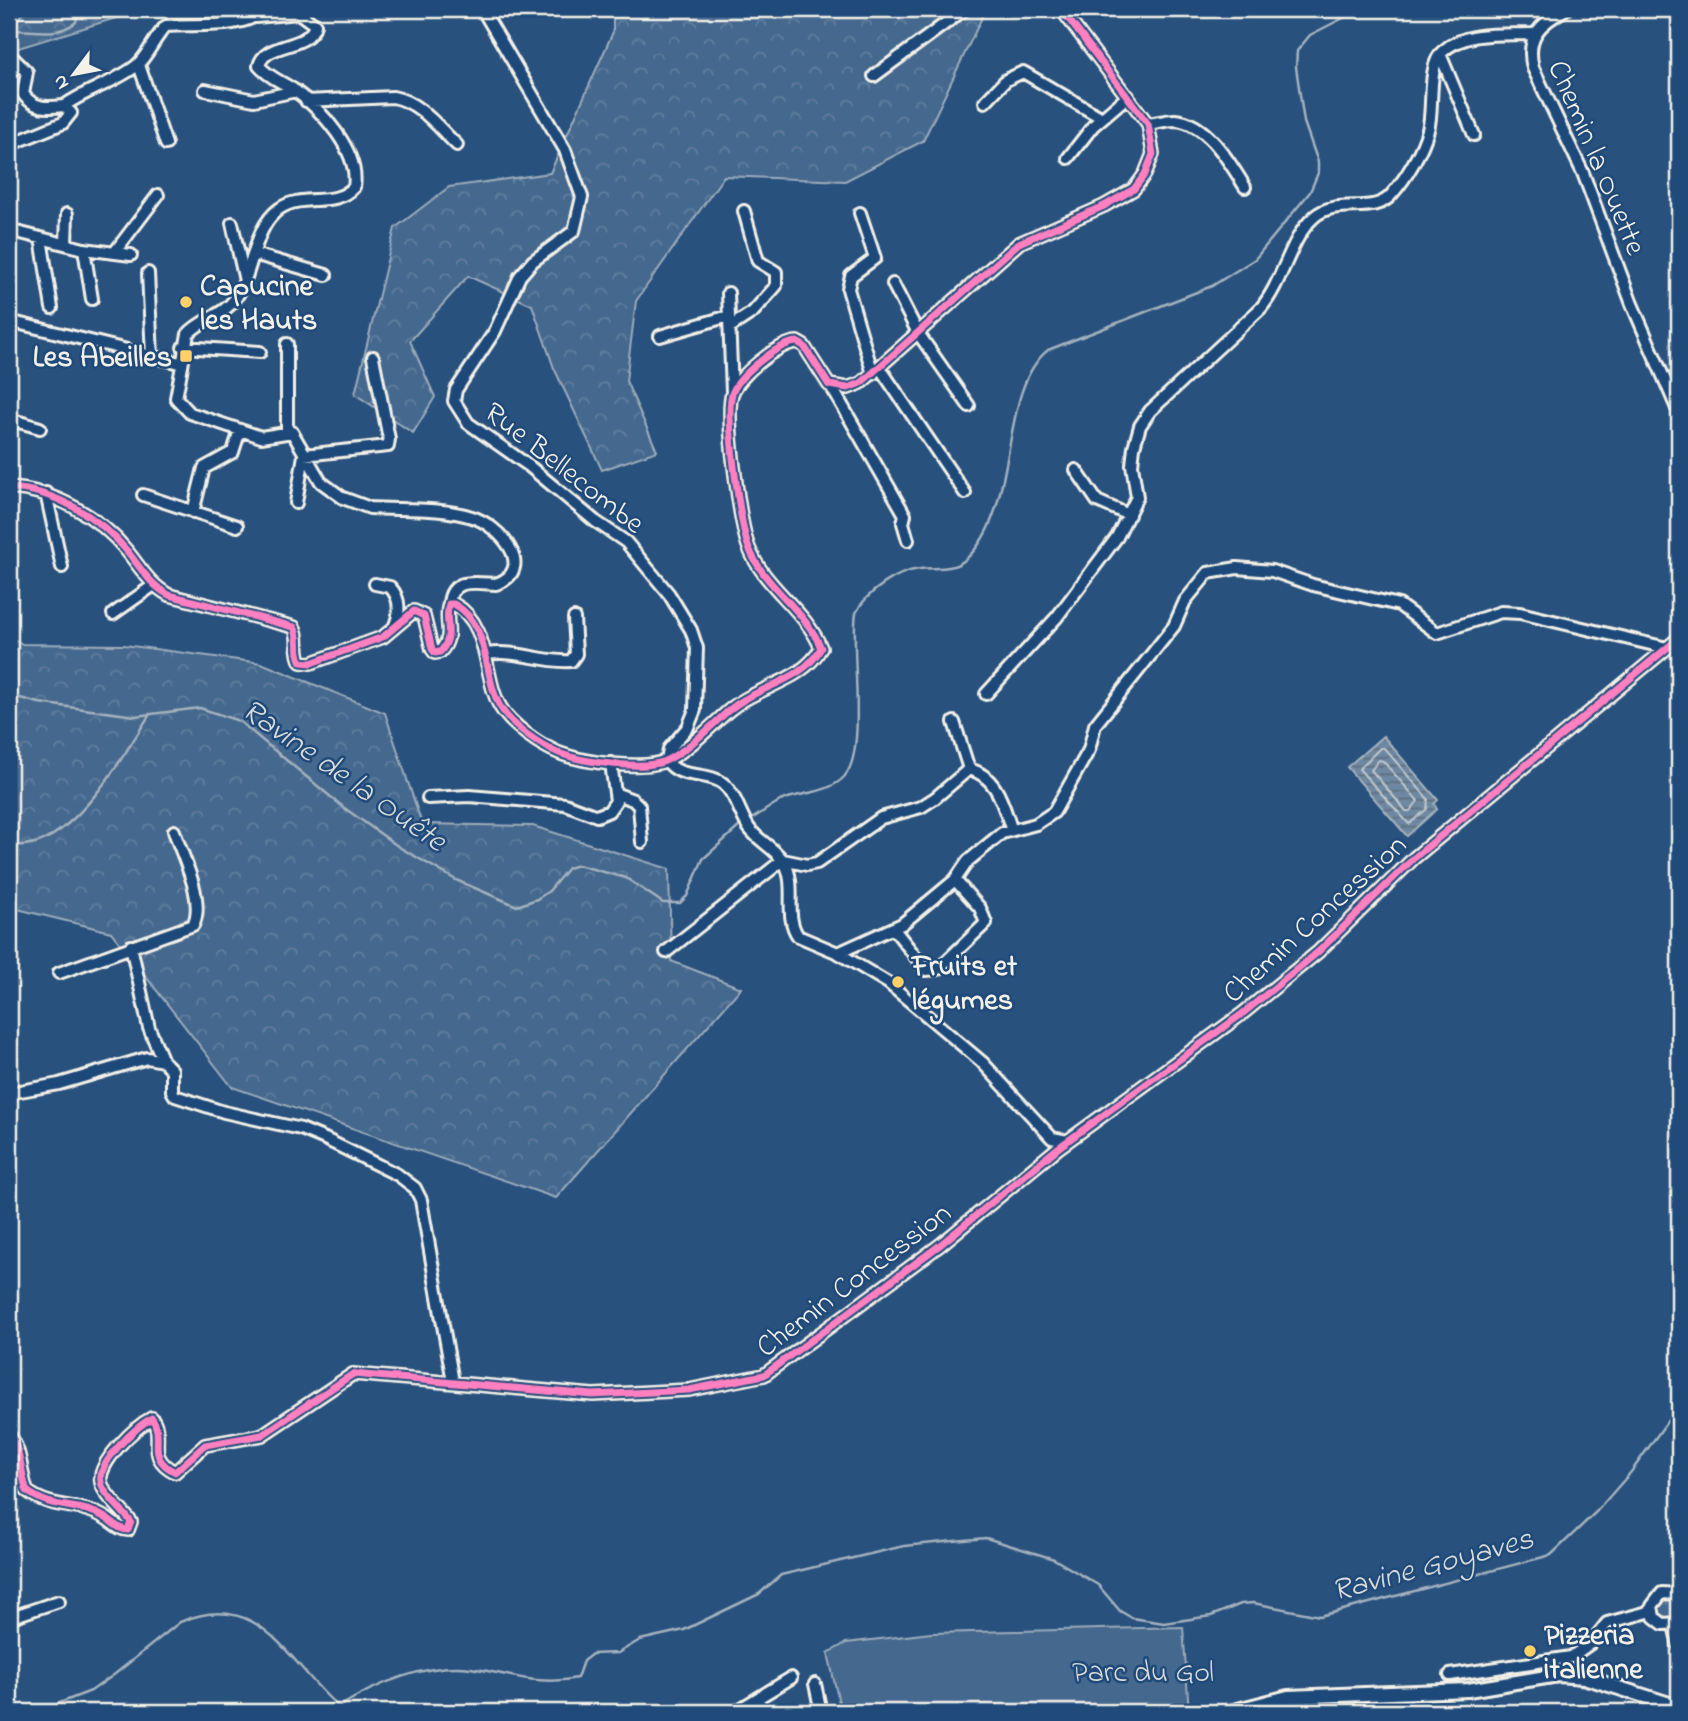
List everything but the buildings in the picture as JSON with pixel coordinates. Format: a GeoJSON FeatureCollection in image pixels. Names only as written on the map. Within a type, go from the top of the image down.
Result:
{"type":"FeatureCollection","features":[{"type":"Feature","properties":{"kind":"main road"},"geometry":{"type":"LineString","coordinates":[[1230,1712],[1288,1697],[1468,1690],[1558,1675],[1584,1677],[1679,1707]]}},
{"type":"Feature","properties":{"kind":"street"},"geometry":{"type":"LineString","coordinates":[[256,18],[265,9]]}},
{"type":"Feature","properties":{"kind":"street","name":"Rue Bellecombe"},"geometry":{"type":"LineString","coordinates":[[482,9],[565,150],[582,197],[579,219],[574,231],[533,261],[520,276],[495,331],[456,390],[454,401],[468,423],[529,466],[594,522],[626,542],[669,594],[691,630],[697,648],[695,710],[688,727],[669,750],[667,761]]}},
{"type":"Feature","properties":{"kind":"street"},"geometry":{"type":"LineString","coordinates":[[874,76],[965,9]]}},
{"type":"Feature","properties":{"kind":"street","name":"Chemin la Ouette"},"geometry":{"type":"LineString","coordinates":[[1566,9],[1542,23],[1533,34],[1530,49],[1532,68],[1583,173],[1632,304],[1679,413]]}},
{"type":"Feature","properties":{"kind":"street"},"geometry":{"type":"LineString","coordinates":[[831,386],[848,388],[876,371],[1019,243],[1104,206],[1134,189],[1146,174],[1153,154],[1148,124],[1067,11]]}},
{"type":"Feature","properties":{"kind":"street"},"geometry":{"type":"LineString","coordinates":[[9,54],[27,72],[23,94],[30,104],[44,108],[64,106],[82,93],[139,65],[166,26],[209,25],[299,13],[309,18],[315,25],[312,34],[260,60],[259,66],[296,91],[346,147],[354,162],[354,187],[341,197],[301,199],[277,210],[264,228],[244,281],[228,306],[192,328],[183,347],[180,363],[176,391],[179,404],[190,413],[269,438],[287,432],[295,435],[304,456],[321,482],[356,504],[370,508],[463,514],[486,523],[500,534],[511,548],[516,562],[509,577],[496,584],[463,583],[455,586],[449,594],[450,631],[440,652],[435,653],[432,649],[427,623],[418,611],[405,616],[391,632],[306,664],[298,659],[298,635],[288,623],[169,595],[154,585],[109,534],[46,493],[9,488]]}},
{"type":"Feature","properties":{"kind":"street"},"geometry":{"type":"LineString","coordinates":[[986,694],[1057,617],[1129,515],[1137,497],[1132,465],[1134,447],[1140,426],[1150,411],[1272,295],[1305,226],[1315,215],[1328,208],[1346,204],[1377,205],[1390,197],[1427,132],[1434,66],[1440,54],[1463,40],[1482,35],[1533,34]]}},
{"type":"Feature","properties":{"kind":"street"},"geometry":{"type":"LineString","coordinates":[[1440,54],[1474,135]]}},
{"type":"Feature","properties":{"kind":"street"},"geometry":{"type":"LineString","coordinates":[[139,65],[166,144]]}},
{"type":"Feature","properties":{"kind":"street"},"geometry":{"type":"LineString","coordinates":[[985,102],[1006,80],[1023,72],[1102,118]]}},
{"type":"Feature","properties":{"kind":"street"},"geometry":{"type":"LineString","coordinates":[[205,90],[254,100],[296,91]]}},
{"type":"Feature","properties":{"kind":"street"},"geometry":{"type":"LineString","coordinates":[[1068,158],[1102,118],[1128,96]]}},
{"type":"Feature","properties":{"kind":"street"},"geometry":{"type":"LineString","coordinates":[[306,101],[405,99],[457,145]]}},
{"type":"Feature","properties":{"kind":"street"},"geometry":{"type":"LineString","coordinates":[[9,145],[63,123],[71,113],[64,106]]}},
{"type":"Feature","properties":{"kind":"street"},"geometry":{"type":"LineString","coordinates":[[1148,124],[1176,120],[1190,124],[1224,155],[1245,187]]}},
{"type":"Feature","properties":{"kind":"street"},"geometry":{"type":"LineString","coordinates":[[114,253],[158,195]]}},
{"type":"Feature","properties":{"kind":"street"},"geometry":{"type":"LineString","coordinates":[[660,335],[730,322],[753,312],[776,286],[776,272],[758,261],[744,211]]}},
{"type":"Feature","properties":{"kind":"street"},"geometry":{"type":"LineString","coordinates":[[860,213],[875,258],[851,276],[848,289],[876,371],[965,493]]}},
{"type":"Feature","properties":{"kind":"street"},"geometry":{"type":"LineString","coordinates":[[66,244],[67,214]]}},
{"type":"Feature","properties":{"kind":"street"},"geometry":{"type":"LineString","coordinates":[[232,223],[244,281]]}},
{"type":"Feature","properties":{"kind":"street"},"geometry":{"type":"LineString","coordinates":[[9,230],[84,249],[131,255]]}},
{"type":"Feature","properties":{"kind":"street"},"geometry":{"type":"LineString","coordinates":[[41,238],[52,308]]}},
{"type":"Feature","properties":{"kind":"street"},"geometry":{"type":"LineString","coordinates":[[84,249],[92,299]]}},
{"type":"Feature","properties":{"kind":"street"},"geometry":{"type":"LineString","coordinates":[[254,254],[326,275]]}},
{"type":"Feature","properties":{"kind":"street"},"geometry":{"type":"LineString","coordinates":[[148,273],[152,356]]}},
{"type":"Feature","properties":{"kind":"street"},"geometry":{"type":"LineString","coordinates":[[893,284],[918,333],[969,406]]}},
{"type":"Feature","properties":{"kind":"street"},"geometry":{"type":"LineString","coordinates":[[449,604],[460,607],[487,654],[499,705],[506,715],[535,738],[562,754],[611,763],[667,761],[744,697],[812,665],[821,648],[813,628],[749,549],[739,496],[729,411],[732,393],[728,293]]}},
{"type":"Feature","properties":{"kind":"street"},"geometry":{"type":"LineString","coordinates":[[9,321],[180,363]]}},
{"type":"Feature","properties":{"kind":"street"},"geometry":{"type":"LineString","coordinates":[[732,393],[740,381],[762,360],[793,342],[804,346],[823,379],[831,386],[905,515],[903,523],[908,540]]}},
{"type":"Feature","properties":{"kind":"street"},"geometry":{"type":"LineString","coordinates":[[287,344],[287,432]]}},
{"type":"Feature","properties":{"kind":"street"},"geometry":{"type":"LineString","coordinates":[[183,347],[260,352]]}},
{"type":"Feature","properties":{"kind":"street"},"geometry":{"type":"LineString","coordinates":[[304,456],[388,446],[389,439],[373,357]]}},
{"type":"Feature","properties":{"kind":"street"},"geometry":{"type":"LineString","coordinates":[[9,419],[40,428]]}},
{"type":"Feature","properties":{"kind":"street"},"geometry":{"type":"LineString","coordinates":[[193,512],[204,468],[233,452],[240,430]]}},
{"type":"Feature","properties":{"kind":"street"},"geometry":{"type":"LineString","coordinates":[[296,503],[304,456]]}},
{"type":"Feature","properties":{"kind":"street"},"geometry":{"type":"LineString","coordinates":[[1076,470],[1097,501],[1129,515]]}},
{"type":"Feature","properties":{"kind":"street"},"geometry":{"type":"LineString","coordinates":[[46,493],[62,567]]}},
{"type":"Feature","properties":{"kind":"street"},"geometry":{"type":"LineString","coordinates":[[143,495],[237,526]]}},
{"type":"Feature","properties":{"kind":"street"},"geometry":{"type":"LineString","coordinates":[[838,953],[894,929],[955,880],[968,861],[1011,828],[1036,824],[1057,808],[1089,750],[1091,734],[1101,715],[1174,626],[1197,583],[1215,570],[1272,571],[1313,585],[1399,605],[1437,633],[1492,615],[1520,612],[1667,649]]}},
{"type":"Feature","properties":{"kind":"street"},"geometry":{"type":"LineString","coordinates":[[375,584],[390,587],[396,594],[397,619],[391,632]]}},
{"type":"Feature","properties":{"kind":"street"},"geometry":{"type":"LineString","coordinates":[[113,614],[154,585]]}},
{"type":"Feature","properties":{"kind":"street"},"geometry":{"type":"LineString","coordinates":[[487,654],[515,651],[552,662],[571,661],[576,654],[575,618]]}},
{"type":"Feature","properties":{"kind":"street","name":"Chemin Concession"},"geometry":{"type":"LineString","coordinates":[[9,1435],[19,1450],[27,1492],[54,1506],[80,1508],[104,1516],[120,1529],[128,1531],[131,1522],[101,1482],[102,1467],[141,1424],[152,1418],[156,1425],[157,1455],[164,1466],[175,1472],[205,1445],[262,1435],[354,1374],[593,1395],[689,1390],[764,1375],[940,1245],[1068,1141],[1242,1014],[1318,952],[1414,858],[1679,638]]}},
{"type":"Feature","properties":{"kind":"street"},"geometry":{"type":"LineString","coordinates":[[954,722],[970,769]]}},
{"type":"Feature","properties":{"kind":"street"},"geometry":{"type":"LineString","coordinates":[[667,761],[682,773],[719,781],[727,787],[750,829],[783,860],[790,884],[793,929],[807,941],[838,953],[888,983],[982,1062],[1052,1138],[1068,1141]]}},
{"type":"Feature","properties":{"kind":"street"},"geometry":{"type":"LineString","coordinates":[[428,798],[469,796],[565,804],[597,816],[609,811],[617,794],[611,763]]}},
{"type":"Feature","properties":{"kind":"street"},"geometry":{"type":"LineString","coordinates":[[783,860],[807,865],[817,863],[881,818],[921,807],[970,769]]}},
{"type":"Feature","properties":{"kind":"street"},"geometry":{"type":"LineString","coordinates":[[970,769],[980,772],[990,781],[999,794],[1011,828]]}},
{"type":"Feature","properties":{"kind":"street"},"geometry":{"type":"LineString","coordinates":[[617,794],[633,800],[639,806],[642,842]]}},
{"type":"Feature","properties":{"kind":"street"},"geometry":{"type":"LineString","coordinates":[[59,973],[194,925],[198,916],[174,831]]}},
{"type":"Feature","properties":{"kind":"street"},"geometry":{"type":"LineString","coordinates":[[666,953],[783,860]]}},
{"type":"Feature","properties":{"kind":"street"},"geometry":{"type":"LineString","coordinates":[[894,929],[926,970],[938,969],[986,923],[980,908],[955,880]]}},
{"type":"Feature","properties":{"kind":"street"},"geometry":{"type":"LineString","coordinates":[[131,946],[149,1028],[163,1061],[172,1070],[172,1091],[175,1096],[224,1112],[301,1129],[398,1175],[415,1188],[421,1200],[453,1382]]}},
{"type":"Feature","properties":{"kind":"street"},"geometry":{"type":"LineString","coordinates":[[9,1093],[59,1084],[147,1058],[163,1061]]}},
{"type":"Feature","properties":{"kind":"street"},"geometry":{"type":"LineString","coordinates":[[1679,1593],[1662,1592],[1654,1600],[1652,1611],[1662,1624],[1677,1624],[1679,1646]]}},
{"type":"Feature","properties":{"kind":"street"},"geometry":{"type":"LineString","coordinates":[[9,1618],[59,1601]]}},
{"type":"Feature","properties":{"kind":"street"},"geometry":{"type":"LineString","coordinates":[[1450,1675],[1571,1657],[1591,1643],[1607,1622],[1652,1611]]}},
{"type":"Feature","properties":{"kind":"street"},"geometry":{"type":"LineString","coordinates":[[735,1712],[791,1678]]}},
{"type":"Feature","properties":{"kind":"street"},"geometry":{"type":"LineString","coordinates":[[815,1684],[821,1712]]}},
{"type":"Feature","properties":{"kind":"street"},"geometry":{"type":"LineString","coordinates":[[758,1698],[763,1712]]}},
{"type":"Feature","properties":{"kind":"green space"},"geometry":{"type":"Polygon","coordinates":[[[28,9],[145,9],[9,51],[9,27],[28,9]]]}},
{"type":"Feature","properties":{"kind":"green space"},"geometry":{"type":"Polygon","coordinates":[[[613,9],[986,9],[923,141],[845,181],[724,176],[636,301],[626,381],[657,451],[602,470],[554,368],[532,305],[468,276],[410,341],[435,397],[413,433],[355,394],[395,228],[449,187],[550,173],[613,32],[613,9]]]}},
{"type":"Feature","properties":{"kind":"green space"},"geometry":{"type":"Polygon","coordinates":[[[9,637],[22,644],[124,645],[261,663],[385,713],[422,824],[533,826],[669,869],[671,961],[741,988],[556,1198],[232,1087],[111,932],[9,907],[9,637]]]}},
{"type":"Feature","properties":{"kind":"green space"},"geometry":{"type":"Polygon","coordinates":[[[1663,1598],[1679,1600],[1679,1619],[1671,1623],[1658,1614],[1657,1605],[1663,1598]]]}},
{"type":"Feature","properties":{"kind":"green space","name":"Parc du Gol"},"geometry":{"type":"Polygon","coordinates":[[[1183,1627],[1189,1712],[841,1712],[828,1653],[846,1643],[931,1633],[1183,1627]]]}},
{"type":"Feature","properties":{"kind":"green space"},"geometry":{"type":"Polygon","coordinates":[[[1577,1680],[1603,1687],[1602,1690],[1566,1682],[1480,1696],[1246,1712],[1277,1703],[1577,1680]]]}},
{"type":"Feature","properties":{"kind":"water"},"geometry":{"type":"Polygon","coordinates":[[[1383,736],[1438,800],[1434,804],[1437,809],[1407,836],[1347,767],[1383,736]]]}},
{"type":"Feature","properties":{"kind":"waterway"},"geometry":{"type":"LineString","coordinates":[[9,30],[61,30],[76,22],[78,9]]}},
{"type":"Feature","properties":{"kind":"waterway","name":"Ravine de la Ouête"},"geometry":{"type":"LineString","coordinates":[[748,821],[780,801],[822,790],[838,783],[844,777],[851,764],[857,723],[856,613],[875,590],[893,578],[920,569],[944,568],[961,563],[983,537],[995,511],[1003,482],[1021,393],[1032,369],[1048,350],[1212,286],[1255,259],[1310,192],[1318,173],[1318,162],[1304,122],[1296,67],[1297,51],[1310,35],[1361,9]]}},
{"type":"Feature","properties":{"kind":"waterway","name":"Ravine de la Ouête"},"geometry":{"type":"LineString","coordinates":[[9,695],[39,703],[135,716],[200,708],[239,721],[343,807],[399,847],[456,880],[517,906],[537,899],[549,891],[568,868],[578,865],[626,878],[663,903],[680,903],[687,896],[703,859],[742,824]]}},
{"type":"Feature","properties":{"kind":"waterway"},"geometry":{"type":"LineString","coordinates":[[9,846],[42,841],[62,829],[76,816],[104,783],[150,714]]}},
{"type":"Feature","properties":{"kind":"waterway","name":"Ravine Goyaves"},"geometry":{"type":"LineString","coordinates":[[52,1712],[57,1704],[91,1691],[180,1622],[208,1614],[232,1614],[253,1622],[271,1635],[339,1707],[385,1683],[437,1668],[471,1668],[550,1681],[577,1678],[583,1661],[592,1654],[618,1653],[640,1640],[684,1630],[759,1594],[781,1575],[904,1546],[986,1538],[1054,1559],[1098,1585],[1120,1611],[1132,1618],[1164,1623],[1211,1616],[1241,1604],[1253,1603],[1320,1616],[1551,1555],[1597,1511],[1631,1472],[1679,1405]]}},
{"type":"Feature","properties":{"kind":"cycle path"},"geometry":{"type":"LineString","coordinates":[[9,488],[42,494],[89,516],[116,538],[151,581],[169,595],[294,627],[301,662],[311,663],[383,637],[414,611],[424,616],[432,649],[435,653],[440,652],[447,640],[449,604],[454,604],[466,613],[481,638],[491,682],[501,708],[512,722],[527,734],[559,753],[583,760],[646,765],[669,759],[692,744],[739,703],[803,669],[821,648],[806,622],[764,575],[745,536],[730,424],[732,394],[742,378],[770,354],[797,342],[804,346],[829,385],[848,388],[861,383],[1019,243],[1104,206],[1134,189],[1145,174],[1153,154],[1148,124],[1061,9]]}},
{"type":"Feature","properties":{"kind":"cycle path"},"geometry":{"type":"LineString","coordinates":[[9,1435],[19,1454],[27,1491],[46,1501],[95,1512],[118,1527],[128,1530],[131,1522],[106,1492],[101,1482],[101,1474],[119,1446],[152,1418],[156,1426],[160,1460],[175,1472],[205,1445],[262,1435],[353,1374],[593,1395],[689,1390],[764,1375],[940,1245],[1058,1148],[1242,1014],[1318,952],[1414,858],[1679,638]]}},
{"type":"Feature","properties":{"kind":"place","name":"Capucine les Hauts"},"geometry":{"type":"Point","coordinates":[186,302]}},
{"type":"Feature","properties":{"kind":"place","name":"Les Abeilles"},"geometry":{"type":"Point","coordinates":[186,356]}},
{"type":"Feature","properties":{"kind":"place","name":"Fruits et légumes"},"geometry":{"type":"Point","coordinates":[898,982]}},
{"type":"Feature","properties":{"kind":"place","name":"Pizzeria italienne"},"geometry":{"type":"Point","coordinates":[1530,1651]}}]}
